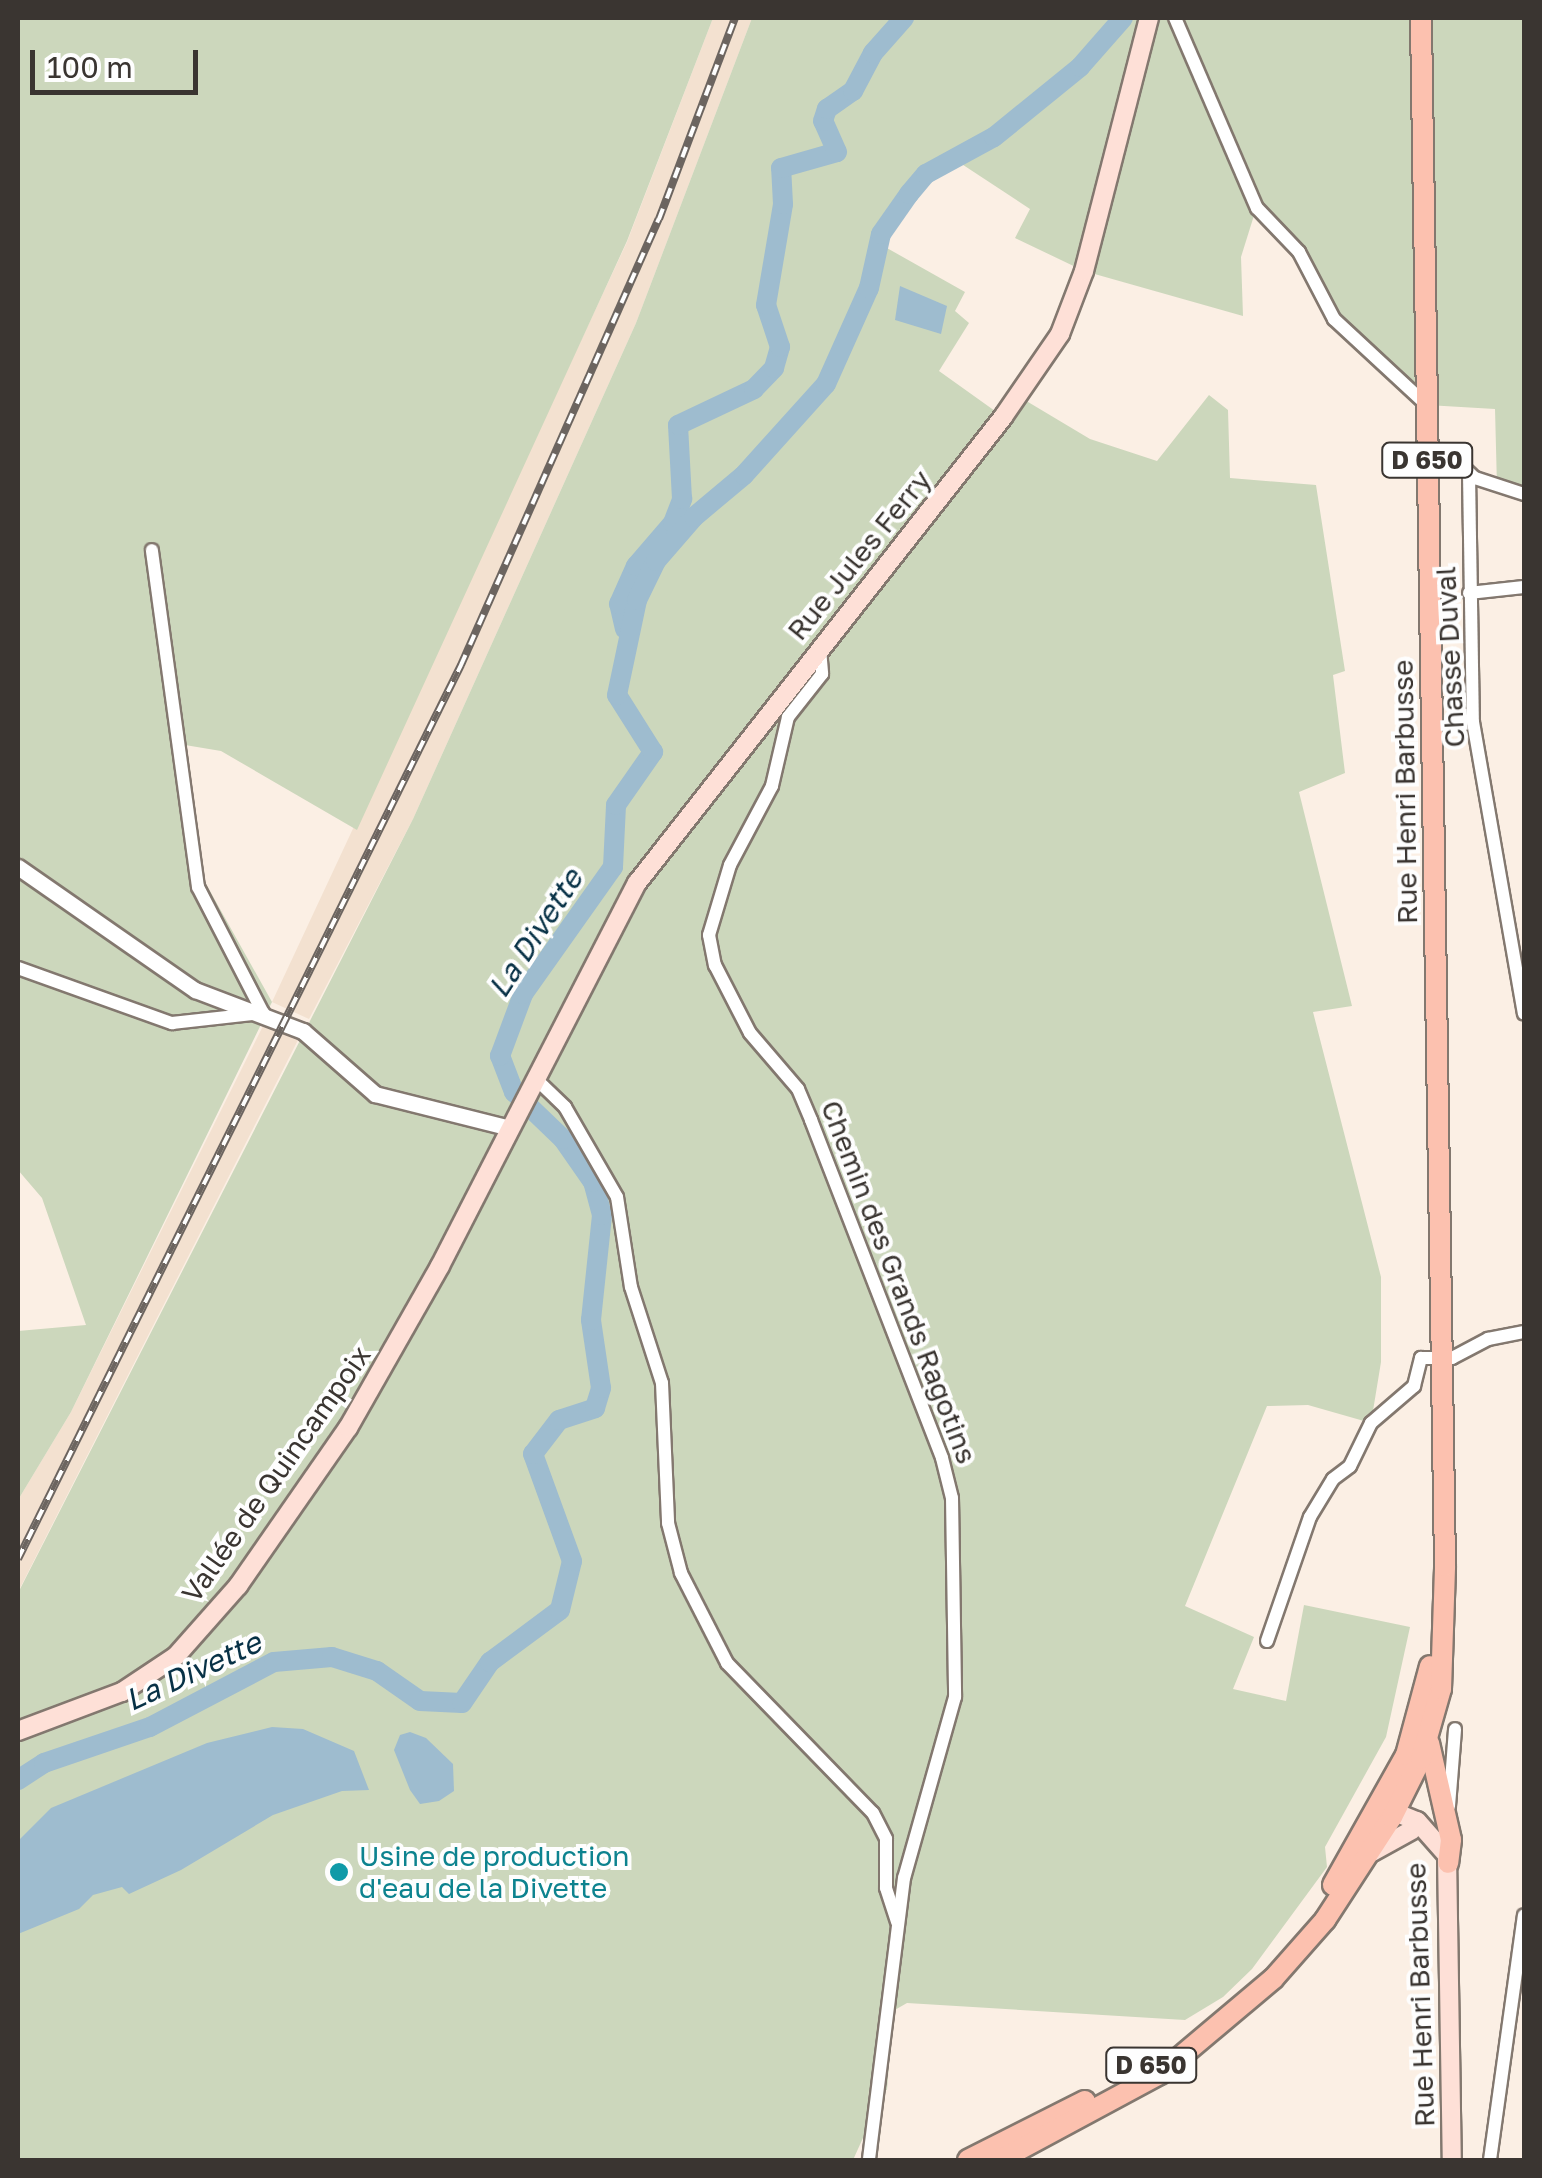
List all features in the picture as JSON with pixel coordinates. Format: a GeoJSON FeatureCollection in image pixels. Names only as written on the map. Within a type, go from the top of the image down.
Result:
{"type":"FeatureCollection","features":[{"type":"Feature","properties":{"kind":"main road","name":"Rue Jules Ferry"},"geometry":{"type":"LineString","coordinates":[[510,1128],[637,883],[1060,334],[1084,271],[1149,18]]}},
{"type":"Feature","properties":{"kind":"main road","name":"Rue Henri Barbusse"},"geometry":{"type":"LineString","coordinates":[[1421,18],[1445,1566]]}},
{"type":"Feature","properties":{"kind":"main road","name":"Vallée de Quincampoix"},"geometry":{"type":"LineString","coordinates":[[18,1732],[134,1686],[202,1630],[348,1428],[440,1266],[510,1128]]}},
{"type":"Feature","properties":{"kind":"main road","name":"D 650"},"geometry":{"type":"LineString","coordinates":[[1000,2160],[1148,2081],[1231,2020],[1306,1943],[1371,1852],[1428,1736],[1445,1653],[1445,1566]]}},
{"type":"Feature","properties":{"kind":"main road","name":"D 650"},"geometry":{"type":"LineString","coordinates":[[968,2160],[1149,2066],[1226,2008],[1293,1941],[1390,1811],[1417,1725],[1445,1566]]}},
{"type":"Feature","properties":{"kind":"main road"},"geometry":{"type":"LineString","coordinates":[[1428,1736],[1445,1816],[1448,1863]]}},
{"type":"Feature","properties":{"kind":"main road"},"geometry":{"type":"LineString","coordinates":[[1390,1811],[1421,1832]]}},
{"type":"Feature","properties":{"kind":"main road","name":"Rue Henri Barbusse"},"geometry":{"type":"LineString","coordinates":[[1421,1832],[1448,1863],[1452,2160]]}},
{"type":"Feature","properties":{"kind":"main road"},"geometry":{"type":"LineString","coordinates":[[1371,1852],[1421,1832]]}},
{"type":"Feature","properties":{"kind":"street"},"geometry":{"type":"LineString","coordinates":[[1175,18],[1256,208],[1299,252],[1334,318],[1426,404]]}},
{"type":"Feature","properties":{"kind":"street"},"geometry":{"type":"LineString","coordinates":[[1427,453],[1452,456],[1469,474],[1524,494]]}},
{"type":"Feature","properties":{"kind":"street","name":"Chasse Duval"},"geometry":{"type":"LineString","coordinates":[[1469,474],[1473,722],[1524,1014]]}},
{"type":"Feature","properties":{"kind":"street"},"geometry":{"type":"LineString","coordinates":[[152,550],[198,887],[263,1013]]}},
{"type":"Feature","properties":{"kind":"street"},"geometry":{"type":"LineString","coordinates":[[1470,592],[1524,587]]}},
{"type":"Feature","properties":{"kind":"street","name":"Chemin des Grands Ragotins"},"geometry":{"type":"LineString","coordinates":[[820,649],[822,674],[788,717],[772,786],[730,865],[709,935],[716,965],[750,1034],[798,1090],[949,1479],[955,1697],[908,1860],[869,2160]]}},
{"type":"Feature","properties":{"kind":"street"},"geometry":{"type":"LineString","coordinates":[[18,867],[195,990],[263,1013],[303,1032],[387,1100],[510,1128]]}},
{"type":"Feature","properties":{"kind":"street"},"geometry":{"type":"LineString","coordinates":[[18,968],[172,1023],[263,1013]]}},
{"type":"Feature","properties":{"kind":"street"},"geometry":{"type":"LineString","coordinates":[[532,1084],[565,1107],[617,1198],[632,1287],[662,1383],[668,1523],[682,1572],[727,1663],[873,1813],[886,1838],[886,1888],[897,1922]]}},
{"type":"Feature","properties":{"kind":"street"},"geometry":{"type":"LineString","coordinates":[[1267,1641],[1310,1517],[1333,1478],[1350,1466],[1372,1422],[1414,1386],[1421,1358],[1442,1359],[1524,1332]]}},
{"type":"Feature","properties":{"kind":"street"},"geometry":{"type":"LineString","coordinates":[[1445,1816],[1455,1729]]}},
{"type":"Feature","properties":{"kind":"street"},"geometry":{"type":"LineString","coordinates":[[1490,2160],[1524,1915]]}},
{"type":"Feature","properties":{"kind":"shaded area"},"geometry":{"type":"Polygon","coordinates":[[[713,18],[752,18],[636,323],[413,819],[309,1019],[272,1002],[627,242],[713,18]]]}},
{"type":"Feature","properties":{"kind":"shaded area"},"geometry":{"type":"Polygon","coordinates":[[[264,1024],[298,1040],[18,1592],[18,1500],[71,1412],[264,1024]]]}},
{"type":"Feature","properties":{"kind":"green space"},"geometry":{"type":"Polygon","coordinates":[[[18,18],[713,18],[627,241],[357,830],[221,751],[185,745],[201,875],[272,1002],[71,1412],[18,1500],[18,1331],[86,1325],[42,1198],[18,1170],[18,18]]]}},
{"type":"Feature","properties":{"kind":"green space"},"geometry":{"type":"Polygon","coordinates":[[[752,18],[1524,18],[1524,494],[1497,487],[1495,409],[1427,405],[1334,319],[1308,266],[1256,209],[1241,257],[1243,316],[1084,271],[1015,238],[1030,209],[951,157],[909,194],[878,243],[965,292],[955,311],[969,323],[939,371],[1002,416],[1018,396],[1090,439],[1157,461],[1209,395],[1228,410],[1230,478],[1316,485],[1345,671],[1333,675],[1345,773],[1299,792],[1352,1006],[1313,1012],[1381,1277],[1381,1362],[1371,1423],[1308,1405],[1267,1406],[1185,1606],[1254,1637],[1233,1689],[1286,1701],[1304,1605],[1410,1627],[1386,1737],[1325,1847],[1327,1867],[1252,1969],[1223,1997],[1185,2020],[907,2003],[893,2011],[887,2090],[869,2089],[867,2129],[853,2160],[18,2160],[18,1593],[413,819],[636,323],[752,18]]]}},
{"type":"Feature","properties":{"kind":"water"},"geometry":{"type":"Polygon","coordinates":[[[900,286],[947,306],[941,334],[895,320],[900,286]]]}},
{"type":"Feature","properties":{"kind":"water"},"geometry":{"type":"Polygon","coordinates":[[[272,1727],[303,1729],[354,1751],[369,1790],[342,1791],[273,1815],[181,1870],[129,1894],[122,1887],[93,1895],[79,1909],[18,1934],[18,1841],[51,1808],[207,1743],[272,1727]]]}},
{"type":"Feature","properties":{"kind":"water"},"geometry":{"type":"Polygon","coordinates":[[[410,1732],[426,1738],[453,1764],[454,1791],[439,1801],[420,1804],[410,1790],[394,1750],[400,1735],[410,1732]]]}},
{"type":"Feature","properties":{"kind":"waterway","name":"La Divette"},"geometry":{"type":"LineString","coordinates":[[625,629],[619,604],[636,566],[673,523],[682,499],[678,425],[754,389],[774,368],[780,347],[766,305],[783,204],[781,168],[837,152],[823,121],[827,109],[853,91],[873,53],[904,18]]}},
{"type":"Feature","properties":{"kind":"waterway","name":"La Divette"},"geometry":{"type":"LineString","coordinates":[[18,1780],[44,1763],[150,1727],[274,1662],[332,1657],[377,1671],[420,1701],[462,1703],[490,1662],[560,1610],[572,1561],[533,1454],[559,1420],[595,1408],[601,1388],[591,1320],[602,1215],[593,1182],[563,1139],[514,1092],[500,1056],[523,994],[613,867],[616,805],[653,752],[617,695],[637,600],[656,561],[694,517],[744,475],[826,384],[869,288],[881,234],[909,194],[926,174],[994,137],[1080,67],[1123,18]]}},
{"type":"Feature","properties":{"kind":"railway"},"geometry":{"type":"LineString","coordinates":[[18,1559],[461,665],[659,219],[735,18]]}},
{"type":"Feature","properties":{"kind":"place","name":"Usine de production d'eau de la Divette"},"geometry":{"type":"Point","coordinates":[339,1872]}}]}
